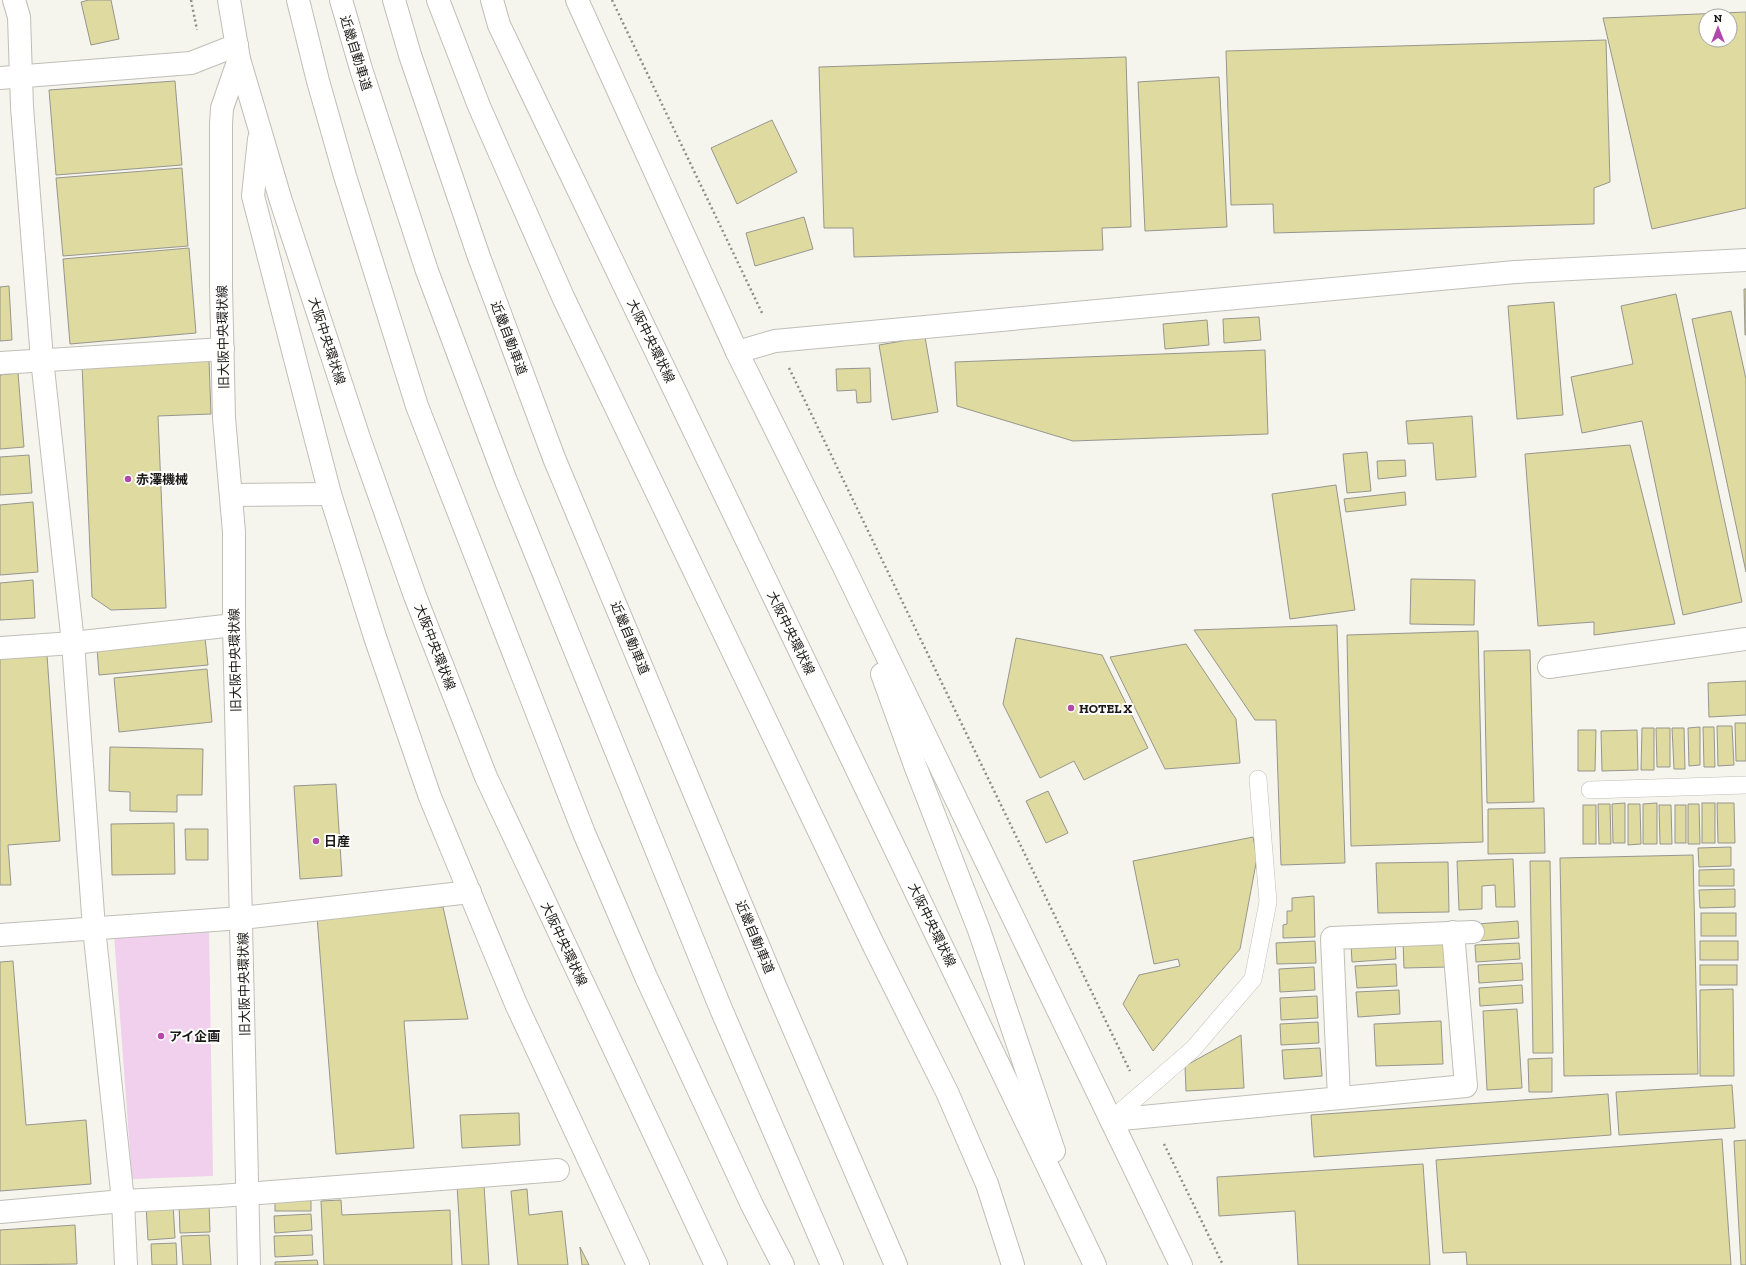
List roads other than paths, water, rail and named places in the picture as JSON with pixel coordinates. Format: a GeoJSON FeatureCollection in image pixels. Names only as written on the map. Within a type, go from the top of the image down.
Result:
{"type":"FeatureCollection","features":[{"type":"Feature","properties":{"kind":"main road"},"geometry":{"type":"LineString","coordinates":[[14,0],[19,17],[22,107],[42,359],[73,643],[94,928],[123,1201],[126,1265]]}},
{"type":"Feature","properties":{"kind":"main road","name":"大阪中央環状線"},"geometry":{"type":"LineString","coordinates":[[228,0],[238,52],[260,130],[359,438],[412,589],[486,777],[716,1265]]}},
{"type":"Feature","properties":{"kind":"main road"},"geometry":{"type":"LineString","coordinates":[[298,0],[318,81],[345,176],[418,406],[584,832],[646,977],[752,1205],[783,1265]]}},
{"type":"Feature","properties":{"kind":"main road","name":"近畿自動車道"},"geometry":{"type":"LineString","coordinates":[[341,0],[361,69],[427,271],[506,481],[721,1009],[832,1265]]}},
{"type":"Feature","properties":{"kind":"main road","name":"近畿自動車道"},"geometry":{"type":"LineString","coordinates":[[394,0],[410,55],[479,257],[554,458],[773,980],[896,1265]]}},
{"type":"Feature","properties":{"kind":"main road"},"geometry":{"type":"LineString","coordinates":[[438,0],[479,106],[563,297],[813,819],[947,1092],[987,1184],[1013,1265]]}},
{"type":"Feature","properties":{"kind":"main road","name":"大阪中央環状線"},"geometry":{"type":"LineString","coordinates":[[492,0],[499,25],[1095,1265]]}},
{"type":"Feature","properties":{"kind":"main road"},"geometry":{"type":"LineString","coordinates":[[578,0],[736,352],[843,565],[1181,1265]]}},
{"type":"Feature","properties":{"kind":"main road"},"geometry":{"type":"LineString","coordinates":[[0,78],[191,63],[238,52]]}},
{"type":"Feature","properties":{"kind":"main road","name":"旧大阪中央環状線"},"geometry":{"type":"LineString","coordinates":[[238,52],[222,108],[221,124],[223,349],[224,418],[234,532],[234,625],[249,1265]]}},
{"type":"Feature","properties":{"kind":"main road"},"geometry":{"type":"LineString","coordinates":[[260,130],[253,196],[330,494],[375,637],[430,797],[516,1004],[638,1265]]}},
{"type":"Feature","properties":{"kind":"main road"},"geometry":{"type":"LineString","coordinates":[[736,352],[776,341],[1515,272],[1746,260]]}},
{"type":"Feature","properties":{"kind":"main road"},"geometry":{"type":"LineString","coordinates":[[0,363],[42,359],[223,349]]}},
{"type":"Feature","properties":{"kind":"main road"},"geometry":{"type":"LineString","coordinates":[[231,495],[330,494]]}},
{"type":"Feature","properties":{"kind":"main road"},"geometry":{"type":"LineString","coordinates":[[843,565],[916,768],[979,930],[1086,1244]]}},
{"type":"Feature","properties":{"kind":"main road"},"geometry":{"type":"LineString","coordinates":[[0,648],[73,643],[234,625]]}},
{"type":"Feature","properties":{"kind":"main road"},"geometry":{"type":"LineString","coordinates":[[1549,667],[1746,639]]}},
{"type":"Feature","properties":{"kind":"main road"},"geometry":{"type":"LineString","coordinates":[[0,935],[242,918],[470,892]]}},
{"type":"Feature","properties":{"kind":"main road"},"geometry":{"type":"LineString","coordinates":[[1111,1120],[1466,1086],[1463,932],[1332,938],[1339,1098]]}},
{"type":"Feature","properties":{"kind":"main road"},"geometry":{"type":"LineString","coordinates":[[0,1212],[123,1201],[248,1194],[558,1170]]}},
{"type":"Feature","properties":{"kind":"main road"},"geometry":{"type":"LineString","coordinates":[[752,1205],[772,1265]]}},
{"type":"Feature","properties":{"kind":"lane"},"geometry":{"type":"LineString","coordinates":[[1111,1120],[1193,1049],[1252,979],[1268,902],[1258,779]]}},
{"type":"Feature","properties":{"kind":"lane"},"geometry":{"type":"LineString","coordinates":[[1590,790],[1746,786]]}},
{"type":"Feature","properties":{"kind":"place","name":"赤澤機械"},"geometry":{"type":"Point","coordinates":[128,479]}},
{"type":"Feature","properties":{"kind":"place","name":"HOTEL X"},"geometry":{"type":"Point","coordinates":[1071,708]}},
{"type":"Feature","properties":{"kind":"place","name":"日産"},"geometry":{"type":"Point","coordinates":[316,841]}},
{"type":"Feature","properties":{"kind":"place","name":"アイ企画"},"geometry":{"type":"Point","coordinates":[161,1036]}}]}
